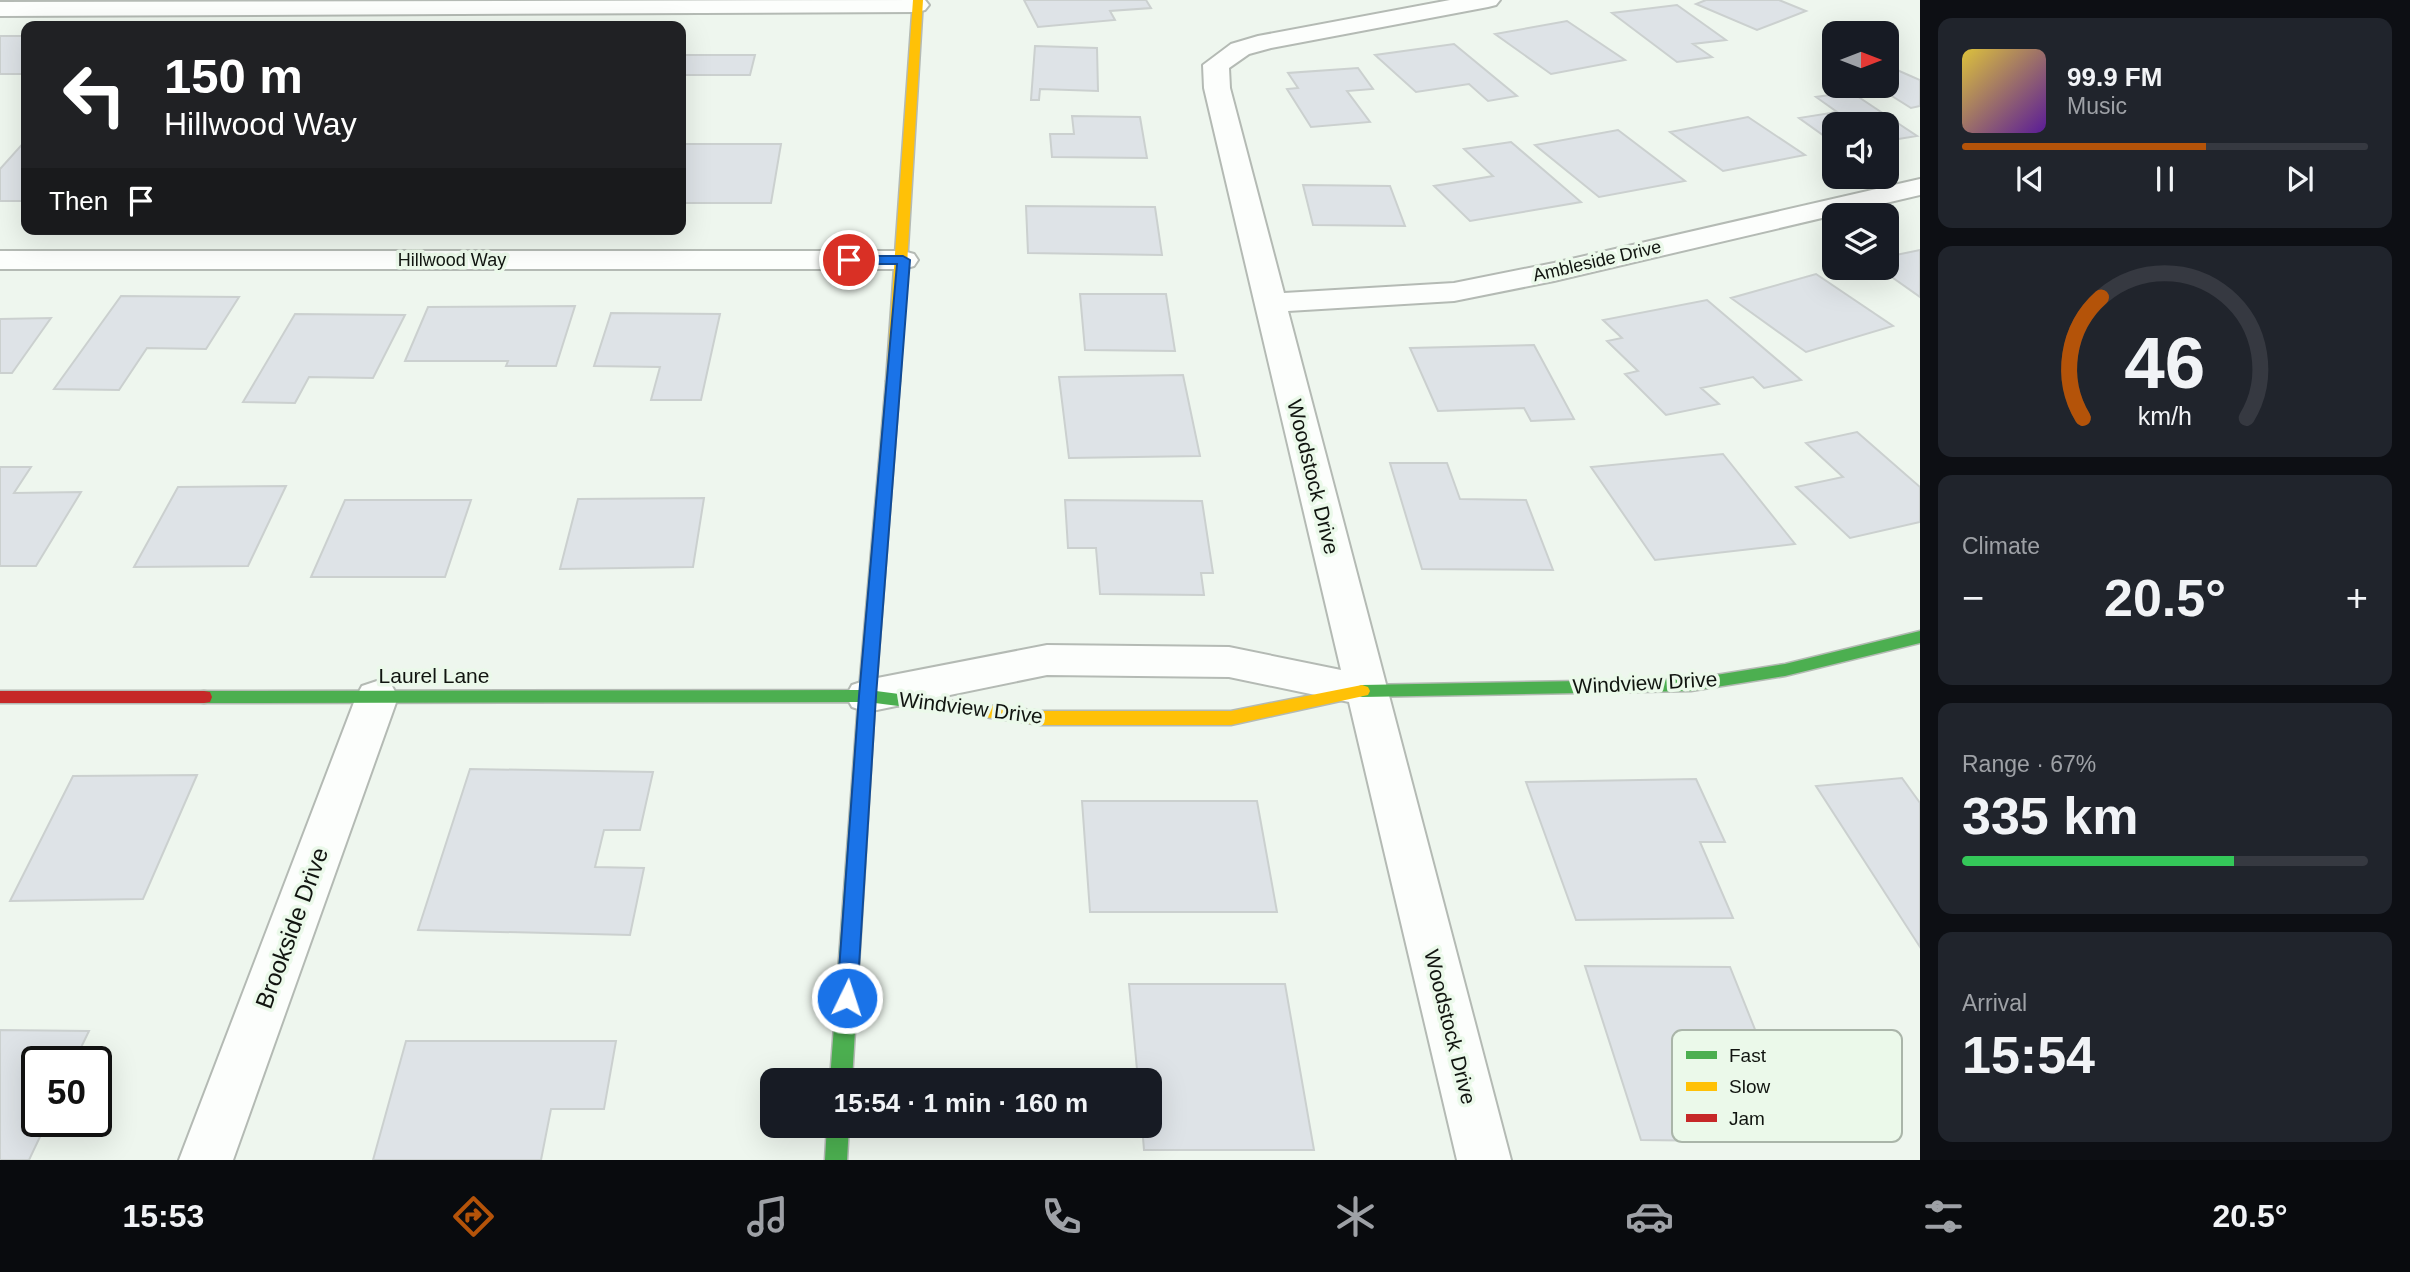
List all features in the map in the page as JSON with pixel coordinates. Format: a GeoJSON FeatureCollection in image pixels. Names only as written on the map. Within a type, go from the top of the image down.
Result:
{"type":"FeatureCollection","features":[{"type":"Feature","properties":{"kind":"main road"},"geometry":{"type":"LineString","coordinates":[[842,1068],[867,696],[903,260],[917,3]]}},
{"type":"Feature","properties":{"kind":"main road","name":"Windview Drive"},"geometry":{"type":"LineString","coordinates":[[867,696],[1041,718],[1231,718],[1365,690],[1690,685],[1785,670],[1920,637]]}},
{"type":"Feature","properties":{"kind":"main road","name":"Laurel Lane"},"geometry":{"type":"LineString","coordinates":[[0,697],[867,696]]}},
{"type":"Feature","properties":{"kind":"main road"},"geometry":{"type":"LineString","coordinates":[[836,1160],[837,1138]]}},
{"type":"Feature","properties":{"kind":"street","name":"Woodstock Drive"},"geometry":{"type":"LineString","coordinates":[[1484,1160],[1217,88],[1216,65],[1240,49],[1267,41],[1488,0]]}},
{"type":"Feature","properties":{"kind":"street"},"geometry":{"type":"LineString","coordinates":[[0,9],[917,3]]}},
{"type":"Feature","properties":{"kind":"street","name":"Ambleside Drive"},"geometry":{"type":"LineString","coordinates":[[1270,303],[1454,292],[1554,272],[1920,187]]}},
{"type":"Feature","properties":{"kind":"street","name":"Hillwood Way"},"geometry":{"type":"LineString","coordinates":[[0,260],[903,260]]}},
{"type":"Feature","properties":{"kind":"street","name":"Windview Drive"},"geometry":{"type":"LineString","coordinates":[[867,696],[1047,660],[1229,662],[1365,690]]}},
{"type":"Feature","properties":{"kind":"street","name":"Brookside Drive"},"geometry":{"type":"LineString","coordinates":[[206,1160],[377,697]]}},
{"type":"Feature","properties":{"kind":"building"},"geometry":{"type":"Polygon","coordinates":[[[1024,0],[1146,0],[1151,8],[1110,11],[1115,20],[1038,27],[1024,0]]]}},
{"type":"Feature","properties":{"kind":"building"},"geometry":{"type":"Polygon","coordinates":[[[1706,0],[1779,0],[1806,11],[1757,30],[1696,4],[1706,0]]]}},
{"type":"Feature","properties":{"kind":"building"},"geometry":{"type":"Polygon","coordinates":[[[1677,5],[1726,40],[1693,44],[1712,57],[1677,62],[1612,13],[1677,5]]]}},
{"type":"Feature","properties":{"kind":"building"},"geometry":{"type":"Polygon","coordinates":[[[1567,21],[1625,60],[1551,74],[1495,34],[1567,21]]]}},
{"type":"Feature","properties":{"kind":"building"},"geometry":{"type":"Polygon","coordinates":[[[0,36],[21,36],[21,74],[0,74],[0,36]]]}},
{"type":"Feature","properties":{"kind":"building"},"geometry":{"type":"Polygon","coordinates":[[[1454,44],[1517,96],[1488,101],[1469,84],[1416,92],[1375,55],[1454,44]]]}},
{"type":"Feature","properties":{"kind":"building"},"geometry":{"type":"Polygon","coordinates":[[[1035,46],[1097,48],[1098,91],[1040,89],[1039,100],[1031,100],[1035,46]]]}},
{"type":"Feature","properties":{"kind":"building"},"geometry":{"type":"Polygon","coordinates":[[[686,55],[755,55],[750,75],[686,75],[686,55]]]}},
{"type":"Feature","properties":{"kind":"building"},"geometry":{"type":"Polygon","coordinates":[[[1358,68],[1373,89],[1347,91],[1370,122],[1311,127],[1287,89],[1298,88],[1288,73],[1358,68]]]}},
{"type":"Feature","properties":{"kind":"building"},"geometry":{"type":"Polygon","coordinates":[[[1899,71],[1920,80],[1920,106],[1911,108],[1895,98],[1899,98],[1899,71]]]}},
{"type":"Feature","properties":{"kind":"building"},"geometry":{"type":"Polygon","coordinates":[[[1816,97],[1860,98],[1881,112],[1837,112],[1816,97]]]}},
{"type":"Feature","properties":{"kind":"building"},"geometry":{"type":"Polygon","coordinates":[[[1822,114],[1822,134],[1799,118],[1822,114]]]}},
{"type":"Feature","properties":{"kind":"building"},"geometry":{"type":"Polygon","coordinates":[[[1072,116],[1140,117],[1147,158],[1052,157],[1050,134],[1074,134],[1072,116]]]}},
{"type":"Feature","properties":{"kind":"building"},"geometry":{"type":"Polygon","coordinates":[[[1748,117],[1805,155],[1723,171],[1670,132],[1748,117]]]}},
{"type":"Feature","properties":{"kind":"building"},"geometry":{"type":"Polygon","coordinates":[[[1899,124],[1917,136],[1899,139],[1899,124]]]}},
{"type":"Feature","properties":{"kind":"building"},"geometry":{"type":"Polygon","coordinates":[[[1618,130],[1685,181],[1599,197],[1535,145],[1618,130]]]}},
{"type":"Feature","properties":{"kind":"building"},"geometry":{"type":"Polygon","coordinates":[[[1511,142],[1581,202],[1470,221],[1434,186],[1493,176],[1464,149],[1511,142]]]}},
{"type":"Feature","properties":{"kind":"building"},"geometry":{"type":"Polygon","coordinates":[[[686,144],[781,144],[771,203],[686,203],[686,144]]]}},
{"type":"Feature","properties":{"kind":"building"},"geometry":{"type":"Polygon","coordinates":[[[21,146],[21,201],[0,201],[0,169],[21,146]]]}},
{"type":"Feature","properties":{"kind":"building"},"geometry":{"type":"Polygon","coordinates":[[[1303,185],[1390,186],[1405,226],[1313,225],[1303,185]]]}},
{"type":"Feature","properties":{"kind":"building"},"geometry":{"type":"Polygon","coordinates":[[[1026,206],[1155,207],[1162,255],[1028,253],[1026,206]]]}},
{"type":"Feature","properties":{"kind":"building"},"geometry":{"type":"Polygon","coordinates":[[[1920,250],[1920,297],[1896,280],[1899,280],[1899,254],[1920,250]]]}},
{"type":"Feature","properties":{"kind":"building"},"geometry":{"type":"Polygon","coordinates":[[[1816,274],[1893,326],[1806,352],[1731,298],[1816,274]]]}},
{"type":"Feature","properties":{"kind":"building"},"geometry":{"type":"Polygon","coordinates":[[[1080,294],[1166,294],[1175,351],[1085,350],[1080,294]]]}},
{"type":"Feature","properties":{"kind":"building"},"geometry":{"type":"Polygon","coordinates":[[[121,296],[239,297],[206,349],[147,348],[119,390],[54,389],[121,296]]]}},
{"type":"Feature","properties":{"kind":"building"},"geometry":{"type":"Polygon","coordinates":[[[1707,300],[1801,380],[1764,388],[1753,377],[1701,388],[1719,404],[1666,415],[1625,374],[1638,371],[1607,341],[1622,338],[1603,320],[1707,300]]]}},
{"type":"Feature","properties":{"kind":"building"},"geometry":{"type":"Polygon","coordinates":[[[575,306],[556,366],[506,366],[508,361],[405,361],[428,307],[575,306]]]}},
{"type":"Feature","properties":{"kind":"building"},"geometry":{"type":"Polygon","coordinates":[[[611,313],[720,314],[701,400],[651,400],[660,367],[594,366],[611,313]]]}},
{"type":"Feature","properties":{"kind":"building"},"geometry":{"type":"Polygon","coordinates":[[[295,314],[405,315],[373,378],[309,377],[295,403],[243,402],[295,314]]]}},
{"type":"Feature","properties":{"kind":"building"},"geometry":{"type":"Polygon","coordinates":[[[51,318],[12,373],[0,373],[0,319],[51,318]]]}},
{"type":"Feature","properties":{"kind":"building"},"geometry":{"type":"Polygon","coordinates":[[[1534,345],[1574,419],[1531,421],[1524,408],[1438,411],[1410,348],[1534,345]]]}},
{"type":"Feature","properties":{"kind":"building"},"geometry":{"type":"Polygon","coordinates":[[[1183,375],[1200,456],[1069,458],[1059,377],[1183,375]]]}},
{"type":"Feature","properties":{"kind":"building"},"geometry":{"type":"Polygon","coordinates":[[[1857,432],[1920,487],[1920,522],[1850,538],[1796,487],[1843,477],[1806,443],[1857,432]]]}},
{"type":"Feature","properties":{"kind":"building"},"geometry":{"type":"Polygon","coordinates":[[[1723,454],[1795,544],[1655,560],[1591,467],[1723,454]]]}},
{"type":"Feature","properties":{"kind":"building"},"geometry":{"type":"Polygon","coordinates":[[[1390,463],[1447,463],[1460,499],[1526,500],[1553,570],[1422,569],[1390,463]]]}},
{"type":"Feature","properties":{"kind":"building"},"geometry":{"type":"Polygon","coordinates":[[[0,467],[31,467],[14,493],[81,492],[36,566],[0,566],[0,467]]]}},
{"type":"Feature","properties":{"kind":"building"},"geometry":{"type":"Polygon","coordinates":[[[286,486],[248,566],[134,567],[178,487],[286,486]]]}},
{"type":"Feature","properties":{"kind":"building"},"geometry":{"type":"Polygon","coordinates":[[[704,498],[693,567],[560,569],[578,499],[704,498]]]}},
{"type":"Feature","properties":{"kind":"building"},"geometry":{"type":"Polygon","coordinates":[[[345,500],[471,500],[445,577],[311,577],[345,500]]]}},
{"type":"Feature","properties":{"kind":"building"},"geometry":{"type":"Polygon","coordinates":[[[1065,500],[1202,501],[1213,573],[1201,573],[1204,595],[1100,594],[1096,548],[1068,548],[1065,500]]]}},
{"type":"Feature","properties":{"kind":"building"},"geometry":{"type":"Polygon","coordinates":[[[470,769],[653,772],[640,830],[604,830],[595,867],[644,868],[630,935],[418,930],[470,769]]]}},
{"type":"Feature","properties":{"kind":"building"},"geometry":{"type":"Polygon","coordinates":[[[197,775],[143,899],[10,901],[73,776],[197,775]]]}},
{"type":"Feature","properties":{"kind":"building"},"geometry":{"type":"Polygon","coordinates":[[[1902,778],[1920,803],[1920,947],[1816,786],[1902,778]]]}},
{"type":"Feature","properties":{"kind":"building"},"geometry":{"type":"Polygon","coordinates":[[[1696,779],[1725,842],[1700,842],[1733,918],[1576,920],[1526,782],[1696,779]]]}},
{"type":"Feature","properties":{"kind":"building"},"geometry":{"type":"Polygon","coordinates":[[[1082,801],[1257,801],[1277,912],[1090,912],[1082,801]]]}},
{"type":"Feature","properties":{"kind":"building"},"geometry":{"type":"Polygon","coordinates":[[[1585,966],[1730,967],[1755,1030],[1672,1030],[1672,1140],[1641,1140],[1585,966]]]}},
{"type":"Feature","properties":{"kind":"building"},"geometry":{"type":"Polygon","coordinates":[[[1129,984],[1285,984],[1314,1150],[1144,1150],[1143,1138],[1162,1138],[1162,1068],[1137,1068],[1129,984]]]}},
{"type":"Feature","properties":{"kind":"building"},"geometry":{"type":"Polygon","coordinates":[[[0,1030],[89,1031],[82,1046],[21,1046],[21,1137],[40,1137],[29,1160],[0,1160],[0,1030]]]}},
{"type":"Feature","properties":{"kind":"building"},"geometry":{"type":"Polygon","coordinates":[[[406,1041],[616,1041],[604,1109],[551,1109],[541,1160],[373,1160],[406,1041]]]}},
{"type":"Feature","properties":{"kind":"traffic: fast"},"geometry":{"type":"LineString","coordinates":[[842,1068],[867,696],[893,381]]}},
{"type":"Feature","properties":{"kind":"traffic: fast"},"geometry":{"type":"LineString","coordinates":[[1362,691],[1691,685],[1785,670],[1920,637]]}},
{"type":"Feature","properties":{"kind":"traffic: fast"},"geometry":{"type":"LineString","coordinates":[[204,697],[867,696],[984,711]]}},
{"type":"Feature","properties":{"kind":"traffic: fast"},"geometry":{"type":"LineString","coordinates":[[836,1160],[837,1138]]}},
{"type":"Feature","properties":{"kind":"traffic: slow"},"geometry":{"type":"LineString","coordinates":[[893,381],[918,0]]}},
{"type":"Feature","properties":{"kind":"traffic: slow"},"geometry":{"type":"LineString","coordinates":[[984,711],[1041,718],[1231,718],[1362,691]]}},
{"type":"Feature","properties":{"kind":"traffic: jam"},"geometry":{"type":"LineString","coordinates":[[0,697],[204,697]]}},
{"type":"Feature","properties":{"kind":"route"},"geometry":{"type":"LineString","coordinates":[[847,998],[867,696],[903,260],[849,260]]}}]}
